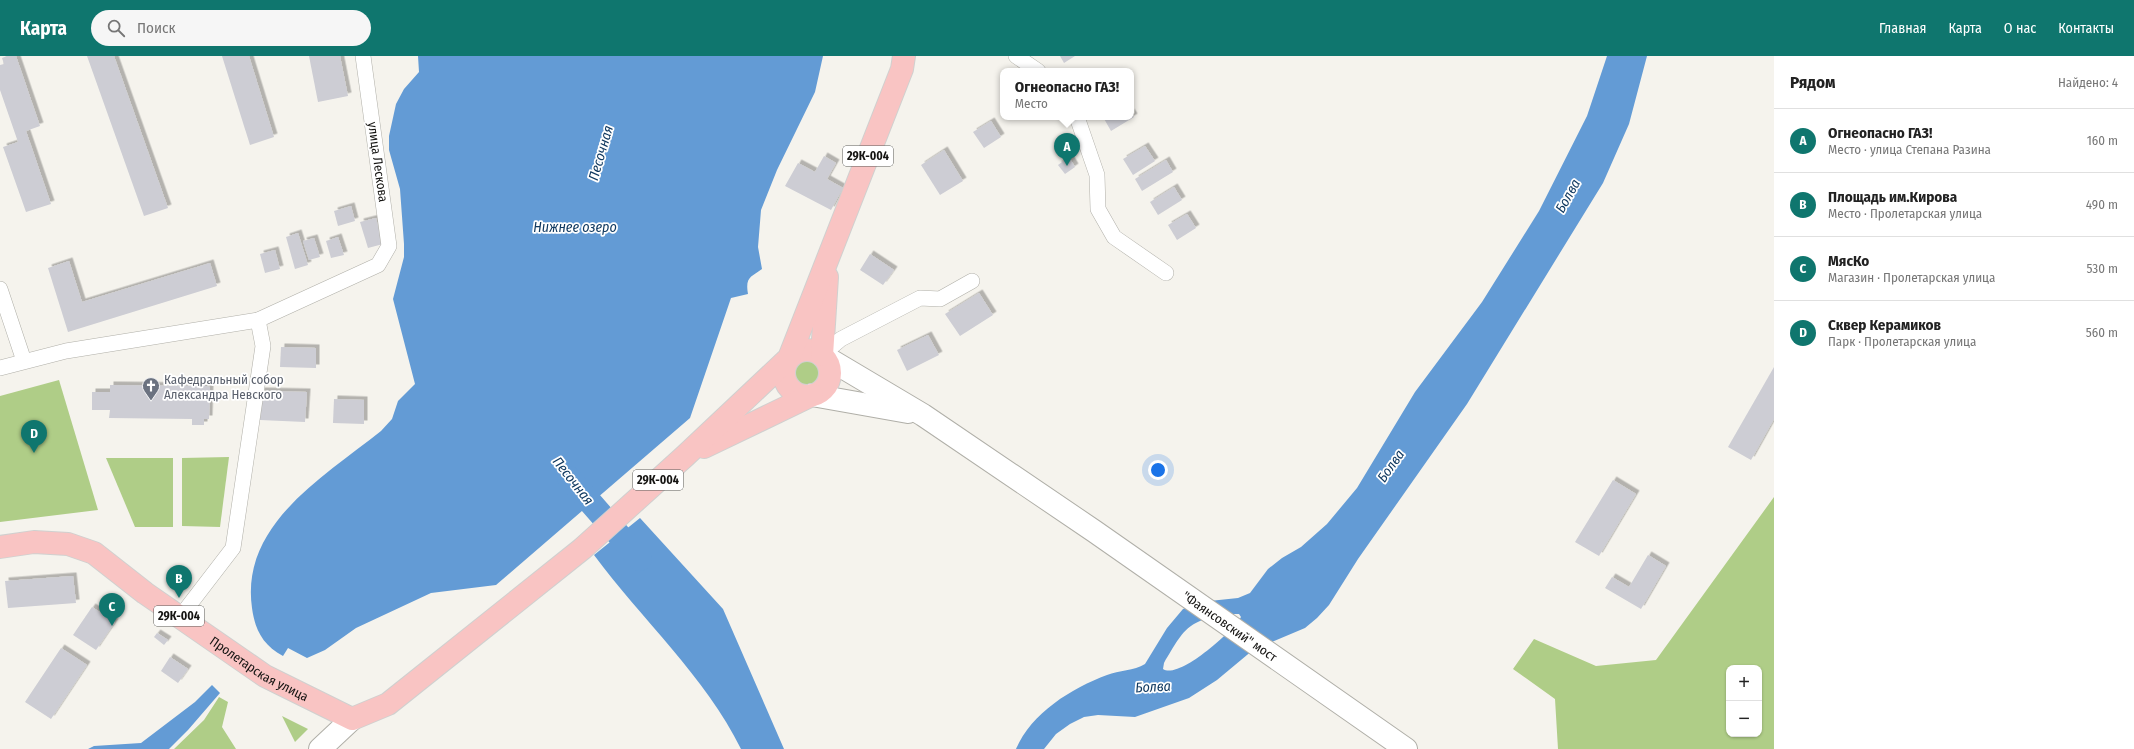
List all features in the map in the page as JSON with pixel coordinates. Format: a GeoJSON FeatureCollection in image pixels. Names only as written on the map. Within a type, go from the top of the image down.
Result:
{"type":"FeatureCollection","features":[{"type":"Feature","properties":{"kind":"main road","name":"29К-004"},"geometry":{"type":"LineString","coordinates":[[352,719],[388,704],[582,549],[685,456],[819,393],[828,382],[829,368],[822,355],[828,256],[902,69],[904,56]]}},
{"type":"Feature","properties":{"kind":"main road"},"geometry":{"type":"LineString","coordinates":[[828,256],[783,371],[787,385],[798,394],[812,395],[923,415]]}},
{"type":"Feature","properties":{"kind":"main road"},"geometry":{"type":"LineString","coordinates":[[685,456],[789,358],[801,350],[816,351],[822,355]]}},
{"type":"Feature","properties":{"kind":"main road","name":"\"Фаянсовский\" мост"},"geometry":{"type":"LineString","coordinates":[[822,355],[923,415],[1094,531],[1367,720],[1406,749]]}},
{"type":"Feature","properties":{"kind":"main road","name":"Пролетарская улица"},"geometry":{"type":"LineString","coordinates":[[0,547],[34,542],[68,544],[94,553],[145,593],[265,676],[352,719]]}},
{"type":"Feature","properties":{"kind":"main road"},"geometry":{"type":"LineString","coordinates":[[320,749],[352,719]]}},
{"type":"Feature","properties":{"kind":"street","name":"улица Лескова"},"geometry":{"type":"LineString","coordinates":[[258,320],[378,265],[389,246],[362,56]]}},
{"type":"Feature","properties":{"kind":"street"},"geometry":{"type":"LineString","coordinates":[[1016,56],[1034,68]]}},
{"type":"Feature","properties":{"kind":"street"},"geometry":{"type":"LineString","coordinates":[[1078,120],[1097,175],[1098,209],[1114,237],[1166,273]]}},
{"type":"Feature","properties":{"kind":"street"},"geometry":{"type":"LineString","coordinates":[[822,355],[841,338],[920,298],[940,299],[972,281]]}},
{"type":"Feature","properties":{"kind":"street"},"geometry":{"type":"LineString","coordinates":[[0,289],[24,361]]}},
{"type":"Feature","properties":{"kind":"street"},"geometry":{"type":"LineString","coordinates":[[0,368],[66,351],[258,320],[263,346],[233,548],[180,617]]}},
{"type":"Feature","properties":{"kind":"green space"},"geometry":{"type":"Polygon","coordinates":[[[807,361],[816,364],[819,373],[816,382],[807,385],[798,382],[795,373],[798,364],[807,361]]]}},
{"type":"Feature","properties":{"kind":"green space"},"geometry":{"type":"Polygon","coordinates":[[[59,380],[98,510],[0,522],[0,396],[59,380]]]}},
{"type":"Feature","properties":{"kind":"green space"},"geometry":{"type":"Polygon","coordinates":[[[229,457],[220,527],[182,526],[182,458],[229,457]]]}},
{"type":"Feature","properties":{"kind":"green space"},"geometry":{"type":"Polygon","coordinates":[[[106,458],[173,458],[173,527],[135,527],[106,458]]]}},
{"type":"Feature","properties":{"kind":"green space"},"geometry":{"type":"Polygon","coordinates":[[[1774,497],[1774,749],[1558,749],[1555,699],[1513,669],[1534,639],[1596,666],[1656,660],[1774,497]]]}},
{"type":"Feature","properties":{"kind":"green space"},"geometry":{"type":"Polygon","coordinates":[[[219,697],[228,702],[222,727],[236,749],[174,749],[204,720],[219,697]]]}},
{"type":"Feature","properties":{"kind":"green space"},"geometry":{"type":"Polygon","coordinates":[[[282,716],[308,729],[295,742],[282,716]]]}},
{"type":"Feature","properties":{"kind":"water","name":"Нижнее озеро"},"geometry":{"type":"Polygon","coordinates":[[[418,56],[823,56],[815,92],[777,170],[761,210],[758,247],[762,269],[748,281],[748,294],[731,298],[690,418],[496,585],[431,593],[356,628],[325,650],[307,658],[288,648],[283,656],[265,642],[258,630],[253,616],[252,578],[259,551],[273,527],[291,505],[312,485],[381,431],[392,419],[398,401],[415,384],[393,299],[404,257],[404,244],[400,189],[389,150],[389,136],[396,104],[404,89],[419,72],[418,56]]]}},
{"type":"Feature","properties":{"kind":"water","name":"Болва"},"geometry":{"type":"Polygon","coordinates":[[[1607,56],[1647,56],[1629,124],[1603,183],[1467,404],[1358,559],[1329,605],[1305,628],[1253,650],[1217,680],[1189,698],[1135,717],[1098,715],[1084,717],[1070,724],[1056,734],[1044,749],[1016,749],[1032,724],[1054,703],[1094,680],[1145,664],[1167,628],[1183,609],[1200,602],[1238,598],[1250,593],[1268,569],[1282,558],[1301,547],[1327,524],[1357,488],[1415,392],[1482,302],[1539,211],[1587,116],[1607,56]],[[1239,614],[1217,616],[1197,622],[1190,627],[1178,641],[1164,663],[1163,669],[1171,670],[1193,661],[1228,633],[1241,617],[1239,614]]]}},
{"type":"Feature","properties":{"kind":"water"},"geometry":{"type":"Polygon","coordinates":[[[640,518],[723,609],[784,749],[741,749],[710,697],[594,555],[640,518]]]}},
{"type":"Feature","properties":{"kind":"water"},"geometry":{"type":"Polygon","coordinates":[[[212,685],[220,693],[188,730],[169,749],[88,749],[94,746],[141,743],[195,702],[212,685]]]}},
{"type":"Feature","properties":{"kind":"building"},"geometry":{"type":"Polygon","coordinates":[[[7,56],[16,56],[40,126],[26,131],[51,204],[26,212],[3,147],[18,142],[0,90],[0,65],[4,64],[2,58],[7,56]]]}},
{"type":"Feature","properties":{"kind":"building"},"geometry":{"type":"Polygon","coordinates":[[[87,56],[114,56],[168,208],[144,216],[87,56]]]}},
{"type":"Feature","properties":{"kind":"building"},"geometry":{"type":"Polygon","coordinates":[[[222,56],[249,56],[274,137],[250,145],[222,56]]]}},
{"type":"Feature","properties":{"kind":"building"},"geometry":{"type":"Polygon","coordinates":[[[309,56],[340,56],[348,96],[318,102],[309,56]]]}},
{"type":"Feature","properties":{"kind":"building"},"geometry":{"type":"Polygon","coordinates":[[[1060,56],[1075,56],[1064,63],[1060,56]]]}},
{"type":"Feature","properties":{"kind":"building"},"geometry":{"type":"Polygon","coordinates":[[[1105,120],[1129,120],[1111,131],[1105,120]]]}},
{"type":"Feature","properties":{"kind":"building"},"geometry":{"type":"Polygon","coordinates":[[[991,121],[1001,137],[984,148],[973,132],[991,121]]]}},
{"type":"Feature","properties":{"kind":"building"},"geometry":{"type":"Polygon","coordinates":[[[1145,146],[1155,161],[1133,175],[1123,159],[1145,146]]]}},
{"type":"Feature","properties":{"kind":"building"},"geometry":{"type":"Polygon","coordinates":[[[944,150],[963,181],[940,195],[921,165],[944,150]]]}},
{"type":"Feature","properties":{"kind":"building"},"geometry":{"type":"Polygon","coordinates":[[[824,156],[836,163],[827,179],[843,188],[831,210],[785,186],[798,163],[815,172],[824,156]]]}},
{"type":"Feature","properties":{"kind":"building"},"geometry":{"type":"Polygon","coordinates":[[[1069,157],[1075,167],[1065,174],[1058,165],[1069,157]]]}},
{"type":"Feature","properties":{"kind":"building"},"geometry":{"type":"Polygon","coordinates":[[[1166,160],[1173,172],[1142,191],[1135,179],[1166,160]]]}},
{"type":"Feature","properties":{"kind":"building"},"geometry":{"type":"Polygon","coordinates":[[[1174,187],[1182,200],[1158,215],[1150,202],[1174,187]]]}},
{"type":"Feature","properties":{"kind":"building"},"geometry":{"type":"Polygon","coordinates":[[[351,206],[355,221],[338,226],[334,211],[351,206]]]}},
{"type":"Feature","properties":{"kind":"building"},"geometry":{"type":"Polygon","coordinates":[[[1187,214],[1196,228],[1177,240],[1168,225],[1187,214]]]}},
{"type":"Feature","properties":{"kind":"building"},"geometry":{"type":"Polygon","coordinates":[[[376,218],[383,244],[368,248],[360,222],[376,218]]]}},
{"type":"Feature","properties":{"kind":"building"},"geometry":{"type":"Polygon","coordinates":[[[298,233],[308,265],[295,269],[286,237],[298,233]]]}},
{"type":"Feature","properties":{"kind":"building"},"geometry":{"type":"Polygon","coordinates":[[[338,237],[344,255],[331,258],[326,241],[338,237]]]}},
{"type":"Feature","properties":{"kind":"building"},"geometry":{"type":"Polygon","coordinates":[[[314,238],[320,257],[309,260],[303,241],[314,238]]]}},
{"type":"Feature","properties":{"kind":"building"},"geometry":{"type":"Polygon","coordinates":[[[275,250],[280,269],[265,273],[260,254],[275,250]]]}},
{"type":"Feature","properties":{"kind":"building"},"geometry":{"type":"Polygon","coordinates":[[[870,254],[894,270],[883,285],[860,270],[870,254]]]}},
{"type":"Feature","properties":{"kind":"building"},"geometry":{"type":"Polygon","coordinates":[[[69,261],[82,302],[210,263],[217,286],[68,332],[48,268],[69,261]]]}},
{"type":"Feature","properties":{"kind":"building"},"geometry":{"type":"Polygon","coordinates":[[[979,293],[993,315],[960,336],[945,314],[979,293]]]}},
{"type":"Feature","properties":{"kind":"building"},"geometry":{"type":"Polygon","coordinates":[[[928,335],[939,355],[907,371],[897,350],[928,335]]]}},
{"type":"Feature","properties":{"kind":"building"},"geometry":{"type":"Polygon","coordinates":[[[281,347],[316,348],[316,368],[280,367],[281,347]]]}},
{"type":"Feature","properties":{"kind":"building"},"geometry":{"type":"Polygon","coordinates":[[[1774,367],[1774,419],[1751,460],[1728,447],[1774,367]]]}},
{"type":"Feature","properties":{"kind":"building","name":"Кафедральный собор Александра Невского"},"geometry":{"type":"Polygon","coordinates":[[[193,380],[205,380],[205,386],[210,387],[209,419],[204,419],[204,425],[192,425],[192,419],[109,418],[110,410],[92,410],[92,392],[110,392],[110,385],[193,386],[193,380]]]}},
{"type":"Feature","properties":{"kind":"building"},"geometry":{"type":"Polygon","coordinates":[[[261,391],[307,392],[305,422],[260,420],[261,391]]]}},
{"type":"Feature","properties":{"kind":"building"},"geometry":{"type":"Polygon","coordinates":[[[334,399],[364,400],[364,424],[333,423],[334,399]]]}},
{"type":"Feature","properties":{"kind":"building"},"geometry":{"type":"Polygon","coordinates":[[[1613,480],[1636,494],[1599,556],[1575,542],[1613,480]]]}},
{"type":"Feature","properties":{"kind":"building"},"geometry":{"type":"Polygon","coordinates":[[[1648,555],[1666,566],[1641,609],[1605,588],[1612,577],[1629,587],[1648,555]]]}},
{"type":"Feature","properties":{"kind":"building"},"geometry":{"type":"Polygon","coordinates":[[[73,576],[76,603],[8,608],[5,581],[73,576]]]}},
{"type":"Feature","properties":{"kind":"building"},"geometry":{"type":"Polygon","coordinates":[[[92,607],[115,622],[96,650],[73,635],[92,607]]]}},
{"type":"Feature","properties":{"kind":"building"},"geometry":{"type":"Polygon","coordinates":[[[157,633],[168,640],[164,645],[154,637],[157,633]]]}},
{"type":"Feature","properties":{"kind":"building"},"geometry":{"type":"Polygon","coordinates":[[[61,648],[87,665],[51,719],[25,702],[61,648]]]}},
{"type":"Feature","properties":{"kind":"building"},"geometry":{"type":"Polygon","coordinates":[[[170,657],[188,669],[178,683],[161,671],[170,657]]]}},
{"type":"Feature","properties":{"kind":"waterway","name":"Песочная"},"geometry":{"type":"LineString","coordinates":[[569,478],[640,559]]}},
{"type":"Feature","properties":{"kind":"place","name":"Огнеопасно ГАЗ!"},"geometry":{"type":"Point","coordinates":[1067,166]}},
{"type":"Feature","properties":{"kind":"place","name":"Кафедральный собор Александра Невского"},"geometry":{"type":"Point","coordinates":[151,401]}},
{"type":"Feature","properties":{"kind":"place","name":"Сквер Керамиков"},"geometry":{"type":"Point","coordinates":[34,453]}},
{"type":"Feature","properties":{"kind":"place","name":"Площадь им.Кирова"},"geometry":{"type":"Point","coordinates":[179,598]}},
{"type":"Feature","properties":{"kind":"place","name":"МясКо"},"geometry":{"type":"Point","coordinates":[112,626]}}]}
